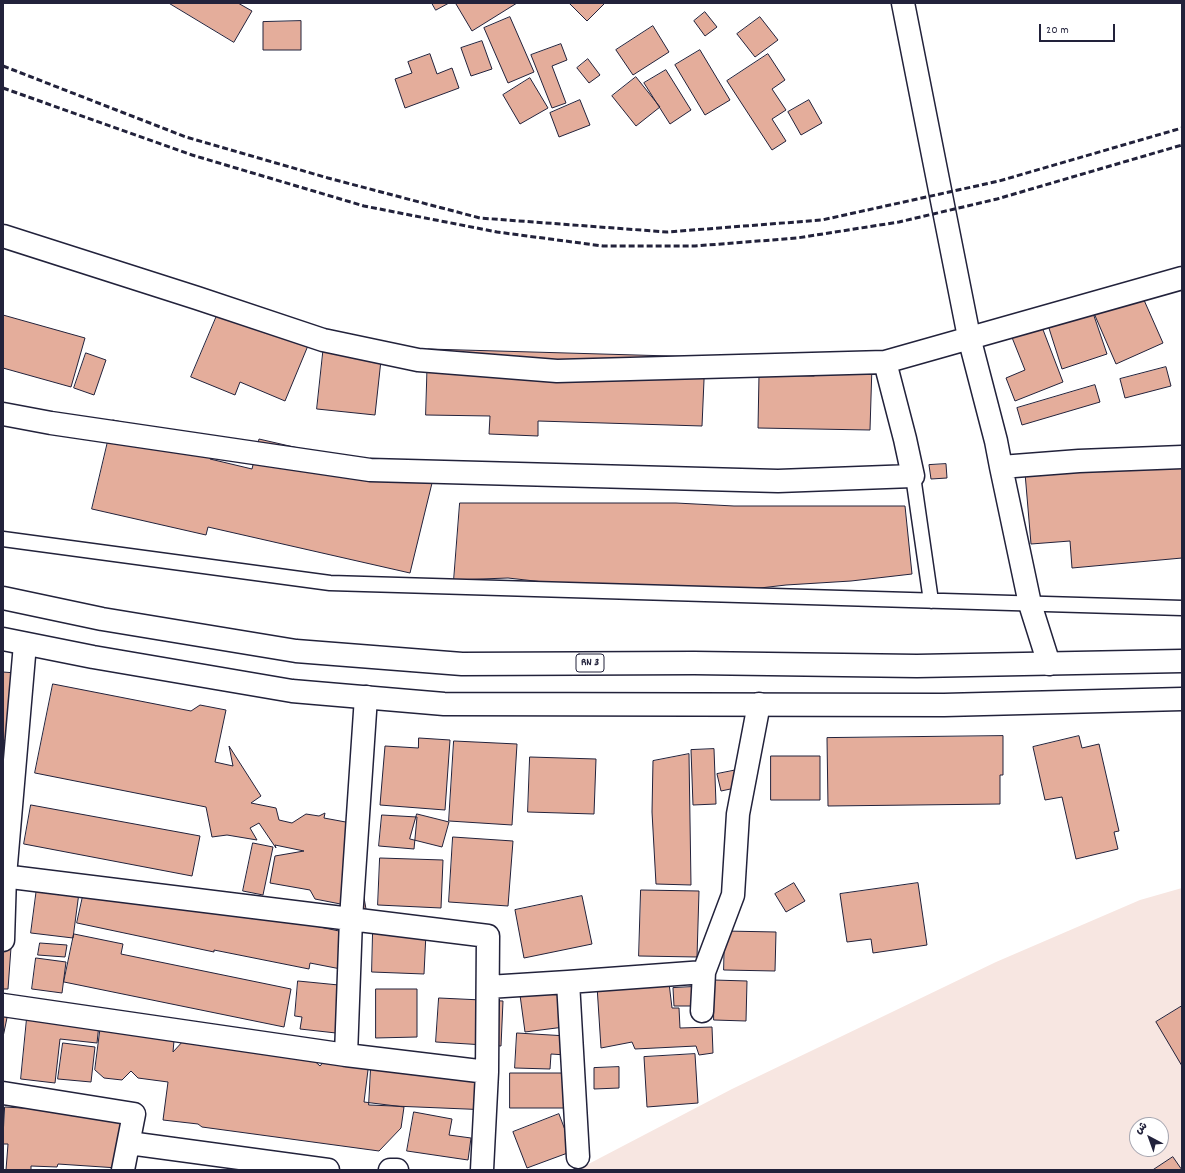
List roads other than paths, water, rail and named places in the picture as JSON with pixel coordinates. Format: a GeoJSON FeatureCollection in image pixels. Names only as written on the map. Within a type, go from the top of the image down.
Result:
{"type":"FeatureCollection","features":[{"type":"Feature","properties":{"kind":"main road"},"geometry":{"type":"LineString","coordinates":[[903,3],[969,337],[996,441],[1030,604],[1049,664]]}},
{"type":"Feature","properties":{"kind":"main road"},"geometry":{"type":"LineString","coordinates":[[3,236],[323,340],[418,360],[557,371],[885,362],[1182,278]]}},
{"type":"Feature","properties":{"kind":"main road"},"geometry":{"type":"LineString","coordinates":[[3,414],[58,424],[370,470],[778,481],[913,476],[885,362]]}},
{"type":"Feature","properties":{"kind":"main road"},"geometry":{"type":"LineString","coordinates":[[1001,467],[1079,461],[1182,457]]}},
{"type":"Feature","properties":{"kind":"main road","name":"RN 3"},"geometry":{"type":"LineString","coordinates":[[3,598],[102,618],[296,651],[462,664],[694,663],[917,666],[1182,661]]}},
{"type":"Feature","properties":{"kind":"main road"},"geometry":{"type":"LineString","coordinates":[[3,639],[93,657],[292,691],[444,704],[944,705],[1182,699]]}},
{"type":"Feature","properties":{"kind":"main road"},"geometry":{"type":"LineString","coordinates":[[3,940],[4,876],[25,644]]}},
{"type":"Feature","properties":{"kind":"main road"},"geometry":{"type":"LineString","coordinates":[[346,1055],[350,919],[366,697]]}},
{"type":"Feature","properties":{"kind":"main road"},"geometry":{"type":"LineString","coordinates":[[702,1011],[704,972],[733,895],[738,814],[759,704]]}},
{"type":"Feature","properties":{"kind":"main road"},"geometry":{"type":"LineString","coordinates":[[4,876],[488,936],[487,1072],[482,1170]]}},
{"type":"Feature","properties":{"kind":"main road"},"geometry":{"type":"LineString","coordinates":[[488,987],[704,972]]}},
{"type":"Feature","properties":{"kind":"main road"},"geometry":{"type":"LineString","coordinates":[[568,982],[578,1157]]}},
{"type":"Feature","properties":{"kind":"main road"},"geometry":{"type":"LineString","coordinates":[[3,1005],[346,1055],[487,1072]]}},
{"type":"Feature","properties":{"kind":"main road"},"geometry":{"type":"LineString","coordinates":[[3,1093],[134,1114],[123,1170]]}},
{"type":"Feature","properties":{"kind":"main road"},"geometry":{"type":"LineString","coordinates":[[129,1143],[328,1170]]}},
{"type":"Feature","properties":{"kind":"main road"},"geometry":{"type":"LineString","coordinates":[[390,1170],[397,1170]]}},
{"type":"Feature","properties":{"kind":"lane"},"geometry":{"type":"LineString","coordinates":[[913,476],[931,601]]}},
{"type":"Feature","properties":{"kind":"lane"},"geometry":{"type":"LineString","coordinates":[[3,539],[330,583],[1182,608]]}},
{"type":"Feature","properties":{"kind":"railway"},"geometry":{"type":"LineString","coordinates":[[3,66],[186,137],[328,178],[480,218],[667,232],[822,220],[999,181],[1182,128]]}},
{"type":"Feature","properties":{"kind":"railway"},"geometry":{"type":"LineString","coordinates":[[3,88],[192,155],[364,206],[497,232],[603,246],[695,246],[797,238],[899,222],[997,199],[1182,145]]}}]}
